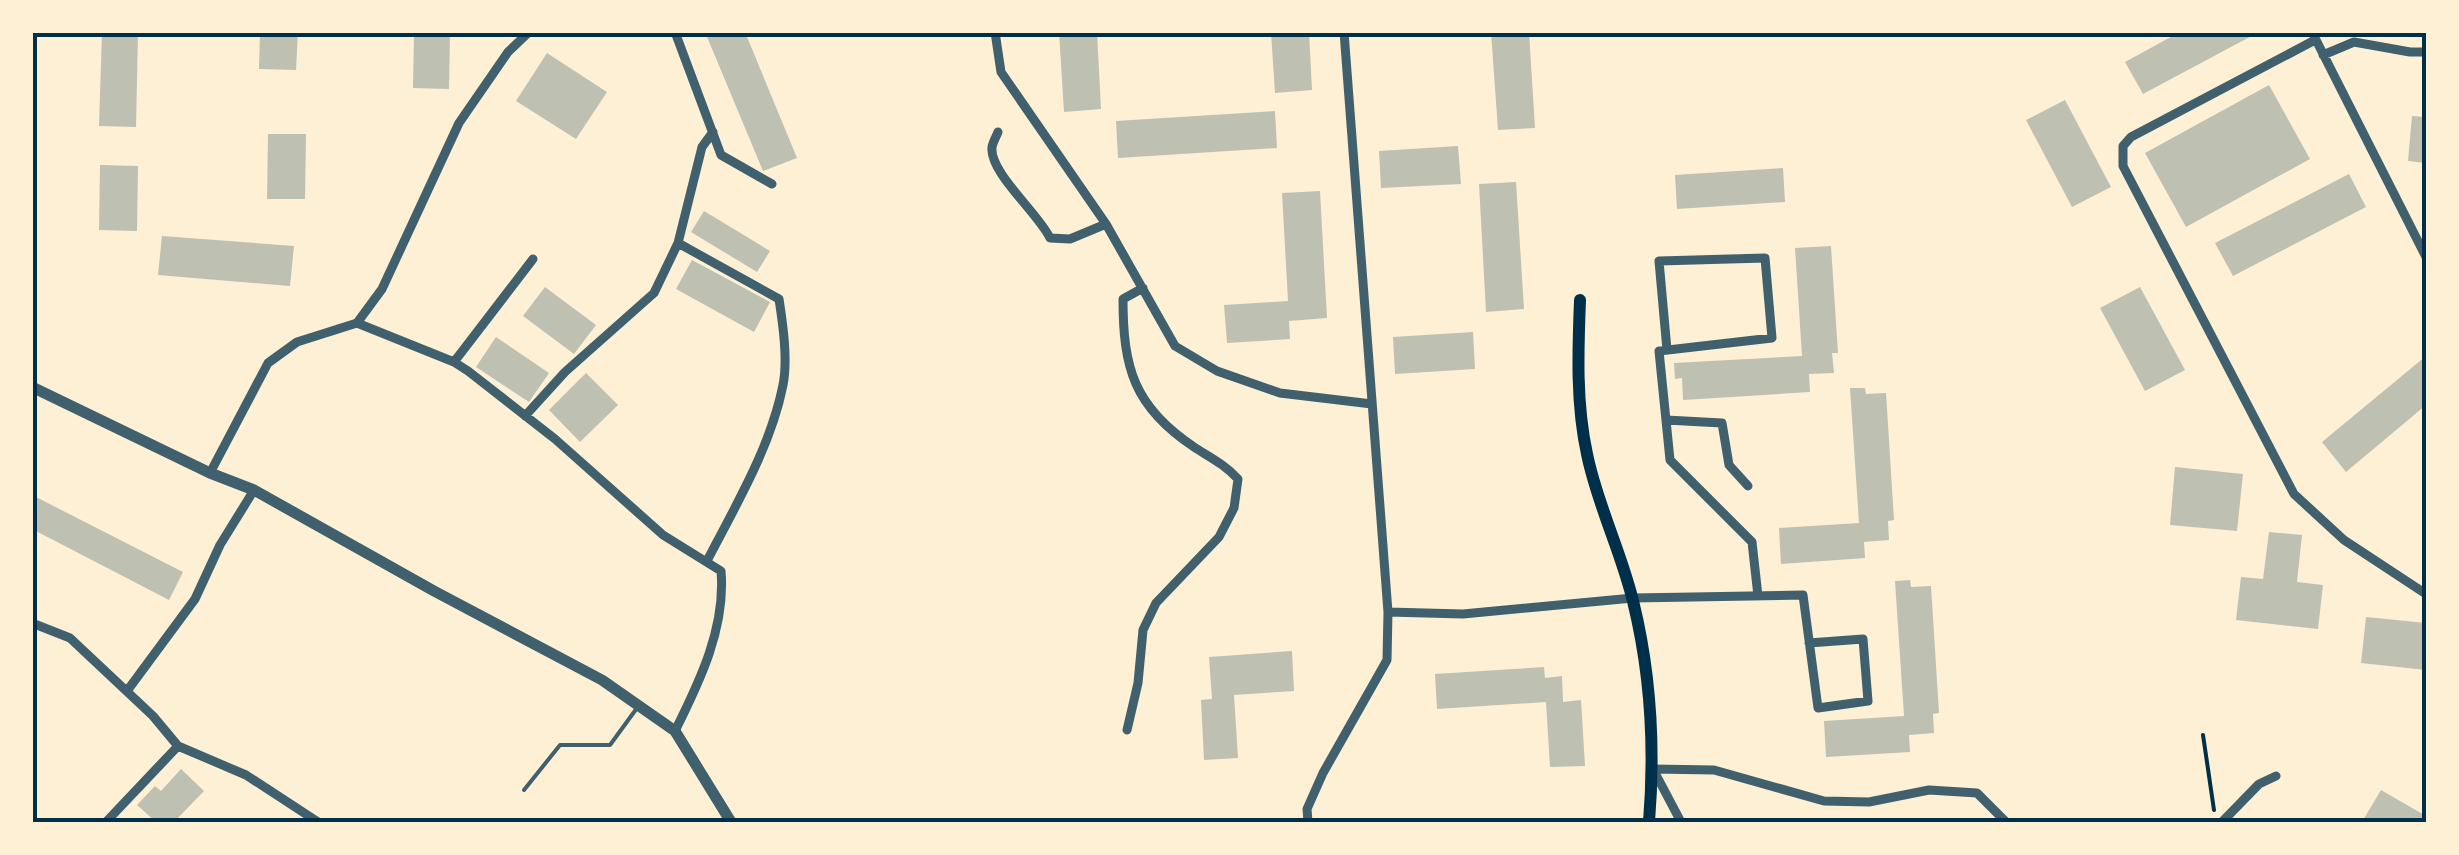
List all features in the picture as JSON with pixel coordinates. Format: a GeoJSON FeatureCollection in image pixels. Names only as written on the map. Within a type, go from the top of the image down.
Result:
{"type":"FeatureCollection","features":[{"type":"Feature","properties":{"kind":"main road"},"geometry":{"type":"LineString","coordinates":[[1580,300],[1578,368],[1586,453],[1632,598],[1648,674],[1653,769],[1650,822]]}},
{"type":"Feature","properties":{"kind":"street"},"geometry":{"type":"LineString","coordinates":[[210,474],[268,362],[297,342],[357,324],[382,289],[459,123],[508,52],[529,32]]}},
{"type":"Feature","properties":{"kind":"street"},"geometry":{"type":"LineString","coordinates":[[676,32],[721,155],[772,184]]}},
{"type":"Feature","properties":{"kind":"street"},"geometry":{"type":"LineString","coordinates":[[995,32],[1001,72],[1106,224],[1175,346],[1217,371],[1280,393],[1372,404]]}},
{"type":"Feature","properties":{"kind":"street"},"geometry":{"type":"LineString","coordinates":[[1308,822],[1307,809],[1324,773],[1388,660],[1388,612],[1344,32]]}},
{"type":"Feature","properties":{"kind":"street"},"geometry":{"type":"LineString","coordinates":[[2426,257],[2313,36],[2132,137],[2123,146],[2123,166],[2294,494],[2344,540],[2426,594]]}},
{"type":"Feature","properties":{"kind":"street"},"geometry":{"type":"LineString","coordinates":[[2323,55],[2354,42],[2426,52]]}},
{"type":"Feature","properties":{"kind":"street"},"geometry":{"type":"LineString","coordinates":[[525,416],[565,372],[654,293],[678,243],[702,146],[713,132]]}},
{"type":"Feature","properties":{"kind":"street"},"geometry":{"type":"LineString","coordinates":[[998,132],[991,149],[998,168],[1043,222],[1050,238],[1070,239],[1106,224]]}},
{"type":"Feature","properties":{"kind":"street"},"geometry":{"type":"LineString","coordinates":[[678,243],[780,299],[782,315],[784,383],[768,431],[708,560]]}},
{"type":"Feature","properties":{"kind":"street"},"geometry":{"type":"LineString","coordinates":[[1667,350],[1659,260],[1765,258],[1772,338],[1659,351],[1670,460],[1752,542],[1758,596]]}},
{"type":"Feature","properties":{"kind":"street"},"geometry":{"type":"LineString","coordinates":[[454,362],[533,259]]}},
{"type":"Feature","properties":{"kind":"street"},"geometry":{"type":"LineString","coordinates":[[1127,730],[1138,683],[1143,630],[1156,603],[1220,537],[1234,508],[1238,479],[1223,462],[1193,446],[1150,411],[1128,369],[1123,299],[1143,288]]}},
{"type":"Feature","properties":{"kind":"street"},"geometry":{"type":"LineString","coordinates":[[357,324],[454,362],[615,490],[664,535],[721,570],[724,600],[700,680],[674,730]]}},
{"type":"Feature","properties":{"kind":"street"},"geometry":{"type":"LineString","coordinates":[[32,388],[210,474],[254,490],[602,680],[674,730],[731,822]]}},
{"type":"Feature","properties":{"kind":"street"},"geometry":{"type":"LineString","coordinates":[[1666,420],[1722,423],[1729,465],[1748,486]]}},
{"type":"Feature","properties":{"kind":"street"},"geometry":{"type":"LineString","coordinates":[[127,691],[195,599],[220,545],[254,490]]}},
{"type":"Feature","properties":{"kind":"street"},"geometry":{"type":"LineString","coordinates":[[1388,612],[1463,614],[1632,598],[1804,595],[1818,708],[1868,701],[1864,639],[1810,643]]}},
{"type":"Feature","properties":{"kind":"street"},"geometry":{"type":"LineString","coordinates":[[32,623],[70,638],[178,746],[246,775],[318,822]]}},
{"type":"Feature","properties":{"kind":"street"},"geometry":{"type":"LineString","coordinates":[[106,822],[178,746]]}},
{"type":"Feature","properties":{"kind":"street"},"geometry":{"type":"LineString","coordinates":[[1681,822],[1653,769],[1714,770],[1824,801],[1869,802],[1930,790],[1977,793],[2006,822]]}},
{"type":"Feature","properties":{"kind":"street"},"geometry":{"type":"LineString","coordinates":[[2219,822],[2259,784],[2276,776]]}},
{"type":"Feature","properties":{"kind":"lane"},"geometry":{"type":"LineString","coordinates":[[524,790],[560,745],[610,746],[640,704]]}},
{"type":"Feature","properties":{"kind":"path"},"geometry":{"type":"LineString","coordinates":[[2203,736],[2219,822]]}},
{"type":"Feature","properties":{"kind":"building"},"geometry":{"type":"Polygon","coordinates":[[[102,32],[138,32],[136,127],[99,126],[102,32]]]}},
{"type":"Feature","properties":{"kind":"building"},"geometry":{"type":"Polygon","coordinates":[[[260,32],[298,32],[296,70],[259,69],[260,32]]]}},
{"type":"Feature","properties":{"kind":"building"},"geometry":{"type":"Polygon","coordinates":[[[414,32],[450,32],[449,89],[413,88],[414,32]]]}},
{"type":"Feature","properties":{"kind":"building"},"geometry":{"type":"Polygon","coordinates":[[[705,32],[745,32],[797,158],[763,171],[705,32]]]}},
{"type":"Feature","properties":{"kind":"building"},"geometry":{"type":"Polygon","coordinates":[[[1059,32],[1097,32],[1101,109],[1064,112],[1059,32]]]}},
{"type":"Feature","properties":{"kind":"building"},"geometry":{"type":"Polygon","coordinates":[[[1271,32],[1309,32],[1312,90],[1275,93],[1271,32]]]}},
{"type":"Feature","properties":{"kind":"building"},"geometry":{"type":"Polygon","coordinates":[[[1491,32],[1529,32],[1535,128],[1498,130],[1491,32]]]}},
{"type":"Feature","properties":{"kind":"building"},"geometry":{"type":"Polygon","coordinates":[[[2180,32],[2259,32],[2143,94],[2125,62],[2180,32]]]}},
{"type":"Feature","properties":{"kind":"building"},"geometry":{"type":"Polygon","coordinates":[[[547,53],[607,92],[576,139],[516,101],[547,53]]]}},
{"type":"Feature","properties":{"kind":"building"},"geometry":{"type":"Polygon","coordinates":[[[2269,85],[2310,159],[2186,227],[2145,153],[2269,85]]]}},
{"type":"Feature","properties":{"kind":"building"},"geometry":{"type":"Polygon","coordinates":[[[2065,100],[2111,187],[2072,207],[2026,120],[2065,100]]]}},
{"type":"Feature","properties":{"kind":"building"},"geometry":{"type":"Polygon","coordinates":[[[1275,111],[1277,148],[1118,158],[1116,121],[1275,111]]]}},
{"type":"Feature","properties":{"kind":"building"},"geometry":{"type":"Polygon","coordinates":[[[2412,116],[2426,117],[2426,163],[2408,161],[2412,116]]]}},
{"type":"Feature","properties":{"kind":"building"},"geometry":{"type":"Polygon","coordinates":[[[268,134],[306,134],[305,199],[267,199],[268,134]]]}},
{"type":"Feature","properties":{"kind":"building"},"geometry":{"type":"Polygon","coordinates":[[[1458,146],[1461,184],[1381,188],[1379,151],[1458,146]]]}},
{"type":"Feature","properties":{"kind":"building"},"geometry":{"type":"Polygon","coordinates":[[[100,165],[138,166],[137,231],[99,230],[100,165]]]}},
{"type":"Feature","properties":{"kind":"building"},"geometry":{"type":"Polygon","coordinates":[[[1783,168],[1785,202],[1677,209],[1675,175],[1783,168]]]}},
{"type":"Feature","properties":{"kind":"building"},"geometry":{"type":"Polygon","coordinates":[[[2349,174],[2366,207],[2233,276],[2215,243],[2349,174]]]}},
{"type":"Feature","properties":{"kind":"building"},"geometry":{"type":"Polygon","coordinates":[[[1516,182],[1524,309],[1486,312],[1479,184],[1516,182]]]}},
{"type":"Feature","properties":{"kind":"building"},"geometry":{"type":"Polygon","coordinates":[[[1320,191],[1327,318],[1289,321],[1290,339],[1227,343],[1224,305],[1288,301],[1282,193],[1320,191]]]}},
{"type":"Feature","properties":{"kind":"building"},"geometry":{"type":"Polygon","coordinates":[[[704,211],[770,251],[757,272],[691,232],[704,211]]]}},
{"type":"Feature","properties":{"kind":"building"},"geometry":{"type":"Polygon","coordinates":[[[162,236],[294,246],[290,286],[158,275],[162,236]]]}},
{"type":"Feature","properties":{"kind":"building"},"geometry":{"type":"Polygon","coordinates":[[[1831,246],[1838,353],[1832,353],[1834,373],[1809,374],[1810,392],[1683,400],[1682,378],[1675,379],[1674,363],[1802,356],[1795,248],[1831,246]]]}},
{"type":"Feature","properties":{"kind":"building"},"geometry":{"type":"Polygon","coordinates":[[[692,260],[770,302],[754,332],[676,289],[692,260]]]}},
{"type":"Feature","properties":{"kind":"building"},"geometry":{"type":"Polygon","coordinates":[[[545,287],[596,325],[574,354],[523,316],[545,287]]]}},
{"type":"Feature","properties":{"kind":"building"},"geometry":{"type":"Polygon","coordinates":[[[2140,287],[2185,370],[2145,391],[2100,308],[2140,287]]]}},
{"type":"Feature","properties":{"kind":"building"},"geometry":{"type":"Polygon","coordinates":[[[1473,332],[1475,369],[1395,374],[1393,337],[1473,332]]]}},
{"type":"Feature","properties":{"kind":"building"},"geometry":{"type":"Polygon","coordinates":[[[496,337],[549,373],[529,402],[476,367],[496,337]]]}},
{"type":"Feature","properties":{"kind":"building"},"geometry":{"type":"Polygon","coordinates":[[[2426,356],[2426,405],[2346,472],[2322,442],[2426,356]]]}},
{"type":"Feature","properties":{"kind":"building"},"geometry":{"type":"Polygon","coordinates":[[[586,373],[618,405],[580,442],[549,410],[586,373]]]}},
{"type":"Feature","properties":{"kind":"building"},"geometry":{"type":"Polygon","coordinates":[[[1850,388],[1865,388],[1866,394],[1886,393],[1894,520],[1888,521],[1889,540],[1864,542],[1865,558],[1781,564],[1779,528],[1859,523],[1850,388]]]}},
{"type":"Feature","properties":{"kind":"building"},"geometry":{"type":"Polygon","coordinates":[[[2175,467],[2243,474],[2237,531],[2170,525],[2175,467]]]}},
{"type":"Feature","properties":{"kind":"building"},"geometry":{"type":"Polygon","coordinates":[[[32,495],[183,572],[169,600],[32,529],[32,495]]]}},
{"type":"Feature","properties":{"kind":"building"},"geometry":{"type":"Polygon","coordinates":[[[2269,532],[2302,535],[2297,582],[2323,585],[2318,629],[2236,620],[2241,577],[2263,579],[2269,532]]]}},
{"type":"Feature","properties":{"kind":"building"},"geometry":{"type":"Polygon","coordinates":[[[1910,580],[1911,587],[1931,586],[1939,713],[1933,714],[1934,733],[1909,735],[1910,752],[1826,757],[1824,721],[1904,716],[1895,581],[1910,580]]]}},
{"type":"Feature","properties":{"kind":"building"},"geometry":{"type":"Polygon","coordinates":[[[2366,617],[2426,623],[2426,670],[2361,663],[2366,617]]]}},
{"type":"Feature","properties":{"kind":"building"},"geometry":{"type":"Polygon","coordinates":[[[1292,651],[1294,691],[1234,695],[1238,758],[1204,760],[1201,700],[1212,699],[1209,657],[1292,651]]]}},
{"type":"Feature","properties":{"kind":"building"},"geometry":{"type":"Polygon","coordinates":[[[1544,667],[1545,678],[1562,676],[1563,702],[1581,700],[1585,766],[1550,767],[1546,702],[1437,709],[1435,674],[1544,667]]]}},
{"type":"Feature","properties":{"kind":"building"},"geometry":{"type":"Polygon","coordinates":[[[181,769],[204,791],[174,822],[156,822],[137,805],[155,786],[161,791],[181,769]]]}},
{"type":"Feature","properties":{"kind":"building"},"geometry":{"type":"Polygon","coordinates":[[[2381,790],[2426,816],[2426,822],[2362,822],[2381,790]]]}}]}
